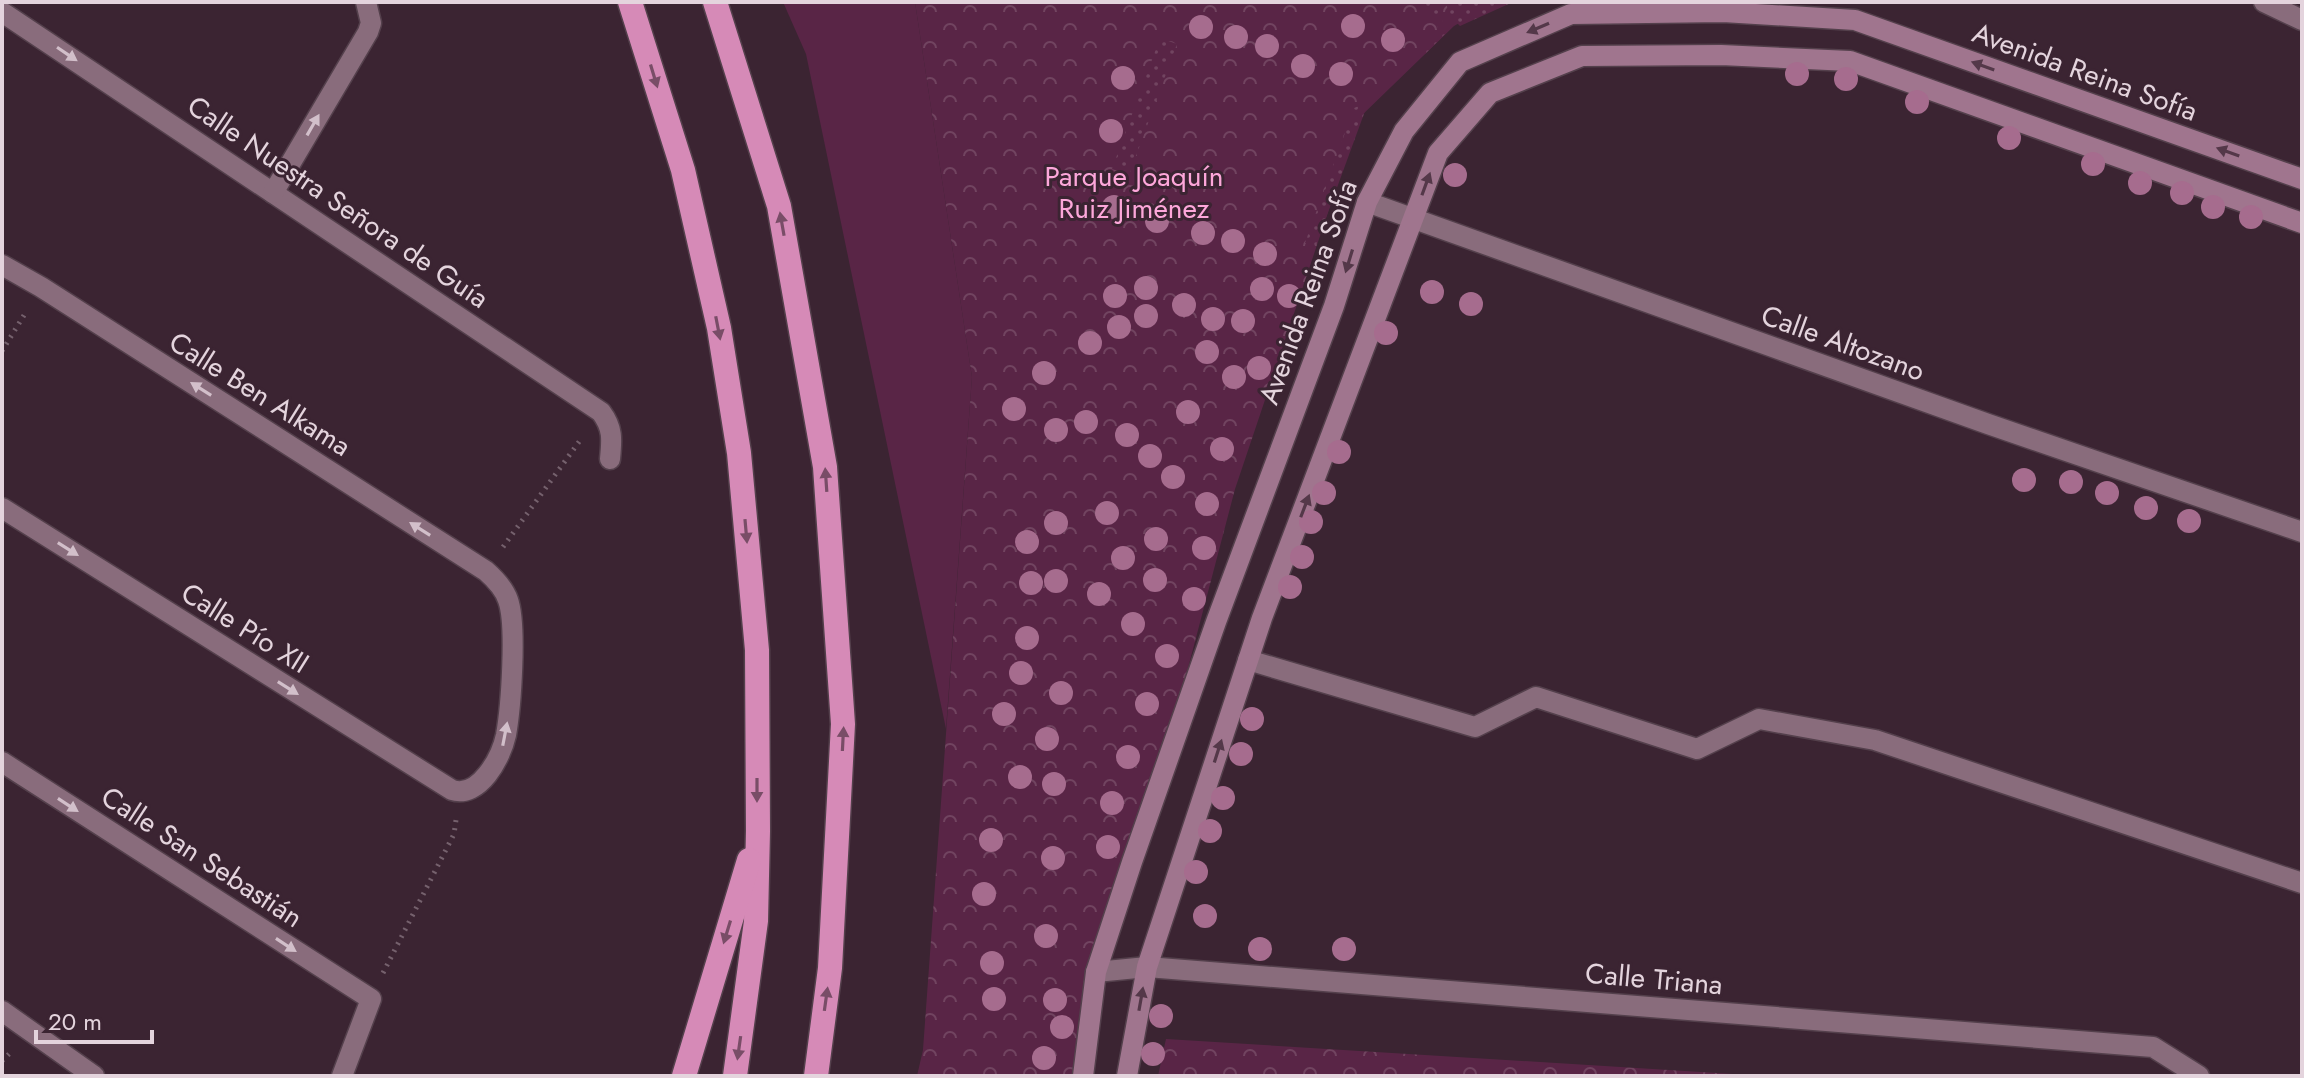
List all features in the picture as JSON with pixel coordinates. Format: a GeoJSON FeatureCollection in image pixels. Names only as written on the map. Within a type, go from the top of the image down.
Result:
{"type":"FeatureCollection","features":[{"type":"Feature","properties":{"kind":"highway"},"geometry":{"type":"LineString","coordinates":[[630,2],[683,170],[719,328],[739,453],[757,650],[758,831],[756,921],[735,1076]]}},
{"type":"Feature","properties":{"kind":"highway"},"geometry":{"type":"LineString","coordinates":[[715,2],[779,206],[825,467],[843,724],[830,968],[816,1076]]}},
{"type":"Feature","properties":{"kind":"highway"},"geometry":{"type":"LineString","coordinates":[[684,1076],[758,831]]}},
{"type":"Feature","properties":{"kind":"street"},"geometry":{"type":"LineString","coordinates":[[273,193],[368,32],[371,23],[366,2]]}},
{"type":"Feature","properties":{"kind":"street"},"geometry":{"type":"LineString","coordinates":[[2264,2],[2302,20]]}},
{"type":"Feature","properties":{"kind":"street","name":"Calle Nuestra Señora de Guía"},"geometry":{"type":"LineString","coordinates":[[2,12],[601,412],[612,435],[610,459]]}},
{"type":"Feature","properties":{"kind":"street","name":"Avenida Reina Sofía"},"geometry":{"type":"LineString","coordinates":[[1083,1076],[1096,972],[1216,622],[1334,306],[1367,202],[1404,131],[1460,62],[1571,14],[1723,12],[1855,20],[2302,179]]}},
{"type":"Feature","properties":{"kind":"street"},"geometry":{"type":"LineString","coordinates":[[1127,1076],[1147,967],[1248,660],[1438,153],[1490,93],[1582,56],[1721,55],[1850,61],[2302,223]]}},
{"type":"Feature","properties":{"kind":"street","name":"Calle Altozano"},"geometry":{"type":"LineString","coordinates":[[1367,202],[1988,424],[2302,532]]}},
{"type":"Feature","properties":{"kind":"street","name":"Calle Ben Alkama"},"geometry":{"type":"LineString","coordinates":[[2,265],[499,582],[508,596],[513,616],[506,734],[493,767],[473,788],[460,793]]}},
{"type":"Feature","properties":{"kind":"street","name":"Calle Pío XII"},"geometry":{"type":"LineString","coordinates":[[2,508],[444,787],[460,793]]}},
{"type":"Feature","properties":{"kind":"street"},"geometry":{"type":"LineString","coordinates":[[1248,660],[1475,727],[1536,697],[1697,749],[1759,719],[1875,740],[2302,883]]}},
{"type":"Feature","properties":{"kind":"street","name":"Calle San Sebastián"},"geometry":{"type":"LineString","coordinates":[[2,762],[374,991]]}},
{"type":"Feature","properties":{"kind":"street","name":"Calle Triana"},"geometry":{"type":"LineString","coordinates":[[1096,972],[1147,967],[2153,1047],[2199,1076]]}},
{"type":"Feature","properties":{"kind":"street"},"geometry":{"type":"LineString","coordinates":[[342,1076],[374,991]]}},
{"type":"Feature","properties":{"kind":"street"},"geometry":{"type":"LineString","coordinates":[[2,1011],[94,1076]]}},
{"type":"Feature","properties":{"kind":"path"},"geometry":{"type":"LineString","coordinates":[[2,351],[11,337]]}},
{"type":"Feature","properties":{"kind":"path"},"geometry":{"type":"LineString","coordinates":[[507,541],[584,435]]}},
{"type":"Feature","properties":{"kind":"path"},"geometry":{"type":"LineString","coordinates":[[374,991],[454,834]]}},
{"type":"Feature","properties":{"kind":"green space"},"geometry":{"type":"Polygon","coordinates":[[[783,2],[915,2],[972,377],[946,729],[806,54],[783,2]]]}},
{"type":"Feature","properties":{"kind":"green space","name":"Parque Joaquín Ruiz Jiménez"},"geometry":{"type":"Polygon","coordinates":[[[915,2],[1495,2],[1454,26],[1360,117],[1235,489],[1081,1076],[917,1076],[923,1050],[972,377],[915,2]]]}},
{"type":"Feature","properties":{"kind":"green space"},"geometry":{"type":"Polygon","coordinates":[[[1423,2],[1434,2],[1447,32],[1425,54],[1420,49],[1440,31],[1423,2]]]}},
{"type":"Feature","properties":{"kind":"green space"},"geometry":{"type":"Polygon","coordinates":[[[1446,2],[1513,2],[1460,26],[1449,15],[1446,2]]]}},
{"type":"Feature","properties":{"kind":"green space"},"geometry":{"type":"Polygon","coordinates":[[[1160,38],[1177,44],[1129,175],[1112,169],[1160,38]]]}},
{"type":"Feature","properties":{"kind":"green space"},"geometry":{"type":"Polygon","coordinates":[[[1359,106],[1365,111],[1316,245],[1305,243],[1354,108],[1359,106]]]}},
{"type":"Feature","properties":{"kind":"green space"},"geometry":{"type":"Polygon","coordinates":[[[1166,1039],[1765,1076],[1158,1076],[1166,1039]]]}}]}
